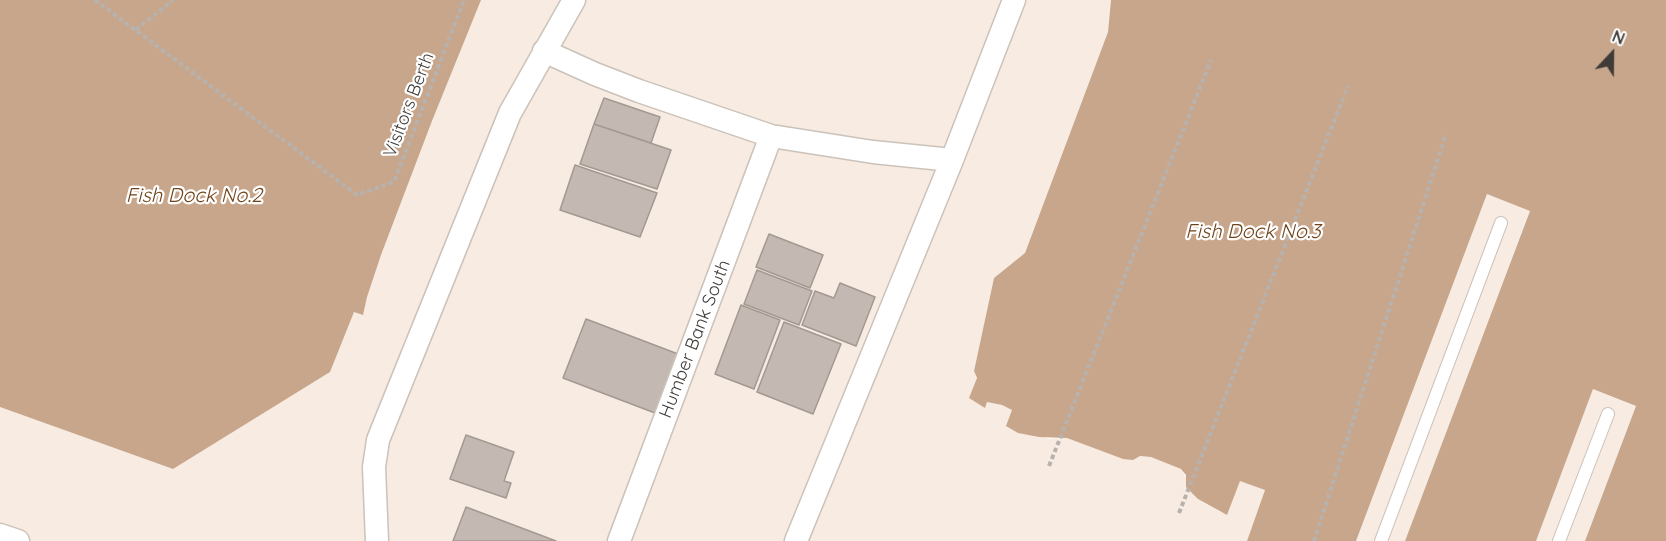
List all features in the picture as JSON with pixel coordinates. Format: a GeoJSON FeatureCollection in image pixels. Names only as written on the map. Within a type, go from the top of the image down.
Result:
{"type":"FeatureCollection","features":[{"type":"Feature","properties":{"kind":"street"},"geometry":{"type":"LineString","coordinates":[[376,541],[374,467],[378,440],[510,113],[574,0]]}},
{"type":"Feature","properties":{"kind":"street"},"geometry":{"type":"LineString","coordinates":[[796,541],[952,160],[1014,0]]}},
{"type":"Feature","properties":{"kind":"street"},"geometry":{"type":"LineString","coordinates":[[544,51],[639,91],[771,136],[873,152],[952,160]]}},
{"type":"Feature","properties":{"kind":"street","name":"Humber Bank South"},"geometry":{"type":"LineString","coordinates":[[619,541],[771,136]]}},
{"type":"Feature","properties":{"kind":"street"},"geometry":{"type":"LineString","coordinates":[[0,535],[18,541]]}},
{"type":"Feature","properties":{"kind":"lane"},"geometry":{"type":"LineString","coordinates":[[1381,541],[1501,223]]}},
{"type":"Feature","properties":{"kind":"lane"},"geometry":{"type":"LineString","coordinates":[[1559,541],[1608,414]]}},
{"type":"Feature","properties":{"kind":"path"},"geometry":{"type":"LineString","coordinates":[[95,0],[136,30],[173,0]]}},
{"type":"Feature","properties":{"kind":"path","name":"Visitors Berth"},"geometry":{"type":"LineString","coordinates":[[136,30],[357,195],[394,182],[464,0]]}},
{"type":"Feature","properties":{"kind":"path"},"geometry":{"type":"LineString","coordinates":[[1049,466],[1211,60]]}},
{"type":"Feature","properties":{"kind":"path"},"geometry":{"type":"LineString","coordinates":[[1179,513],[1348,86]]}},
{"type":"Feature","properties":{"kind":"path"},"geometry":{"type":"LineString","coordinates":[[1314,541],[1446,134]]}},
{"type":"Feature","properties":{"kind":"shaded area"},"geometry":{"type":"Polygon","coordinates":[[[481,0],[1111,0],[1108,32],[1025,253],[994,278],[974,371],[985,408],[987,402],[1002,405],[1012,410],[1048,439],[1067,438],[1123,459],[1151,457],[1181,469],[1198,499],[1220,512],[1227,514],[1240,480],[1265,490],[1247,541],[0,541],[0,407],[173,469],[330,372],[354,312],[363,314],[381,255],[481,0]]]}},
{"type":"Feature","properties":{"kind":"shaded area"},"geometry":{"type":"Polygon","coordinates":[[[1487,194],[1530,210],[1405,541],[1356,541],[1487,194]]]}},
{"type":"Feature","properties":{"kind":"shaded area"},"geometry":{"type":"Polygon","coordinates":[[[1593,389],[1636,406],[1585,541],[1536,541],[1593,389]]]}},
{"type":"Feature","properties":{"kind":"water","name":"Fish Dock No.2"},"geometry":{"type":"Polygon","coordinates":[[[0,0],[481,0],[381,255],[363,315],[354,312],[330,372],[173,469],[0,407],[0,0]]]}},
{"type":"Feature","properties":{"kind":"water","name":"Fish Dock No.3"},"geometry":{"type":"Polygon","coordinates":[[[1111,0],[1666,0],[1666,541],[1585,541],[1636,406],[1593,389],[1536,541],[1405,541],[1530,211],[1487,194],[1356,541],[1247,541],[1265,490],[1240,481],[1227,515],[1198,499],[1186,487],[1186,475],[1181,469],[1151,457],[1123,459],[1067,438],[1039,437],[1018,433],[1006,426],[1012,410],[987,402],[985,408],[969,398],[977,378],[974,371],[994,278],[1025,253],[1108,32],[1111,0]]]}},
{"type":"Feature","properties":{"kind":"building"},"geometry":{"type":"Polygon","coordinates":[[[604,98],[660,117],[651,143],[594,124],[604,98]]]}},
{"type":"Feature","properties":{"kind":"building"},"geometry":{"type":"Polygon","coordinates":[[[594,124],[671,150],[657,189],[580,164],[594,124]]]}},
{"type":"Feature","properties":{"kind":"building"},"geometry":{"type":"Polygon","coordinates":[[[575,165],[657,193],[640,237],[560,210],[575,165]]]}},
{"type":"Feature","properties":{"kind":"building"},"geometry":{"type":"Polygon","coordinates":[[[769,234],[823,255],[810,288],[756,267],[769,234]]]}},
{"type":"Feature","properties":{"kind":"building"},"geometry":{"type":"Polygon","coordinates":[[[757,270],[812,291],[799,325],[744,304],[757,270]]]}},
{"type":"Feature","properties":{"kind":"building"},"geometry":{"type":"Polygon","coordinates":[[[840,283],[875,297],[856,346],[802,325],[815,291],[834,298],[840,283]]]}},
{"type":"Feature","properties":{"kind":"building"},"geometry":{"type":"Polygon","coordinates":[[[741,305],[780,320],[754,389],[715,374],[741,305]]]}},
{"type":"Feature","properties":{"kind":"building"},"geometry":{"type":"Polygon","coordinates":[[[586,319],[678,354],[655,413],[563,378],[586,319]]]}},
{"type":"Feature","properties":{"kind":"building"},"geometry":{"type":"Polygon","coordinates":[[[784,322],[841,344],[813,414],[757,392],[784,322]]]}},
{"type":"Feature","properties":{"kind":"building"},"geometry":{"type":"Polygon","coordinates":[[[466,435],[514,452],[504,481],[511,483],[506,498],[450,479],[466,435]]]}},
{"type":"Feature","properties":{"kind":"building"},"geometry":{"type":"Polygon","coordinates":[[[466,507],[556,541],[453,541],[466,507]]]}}]}
